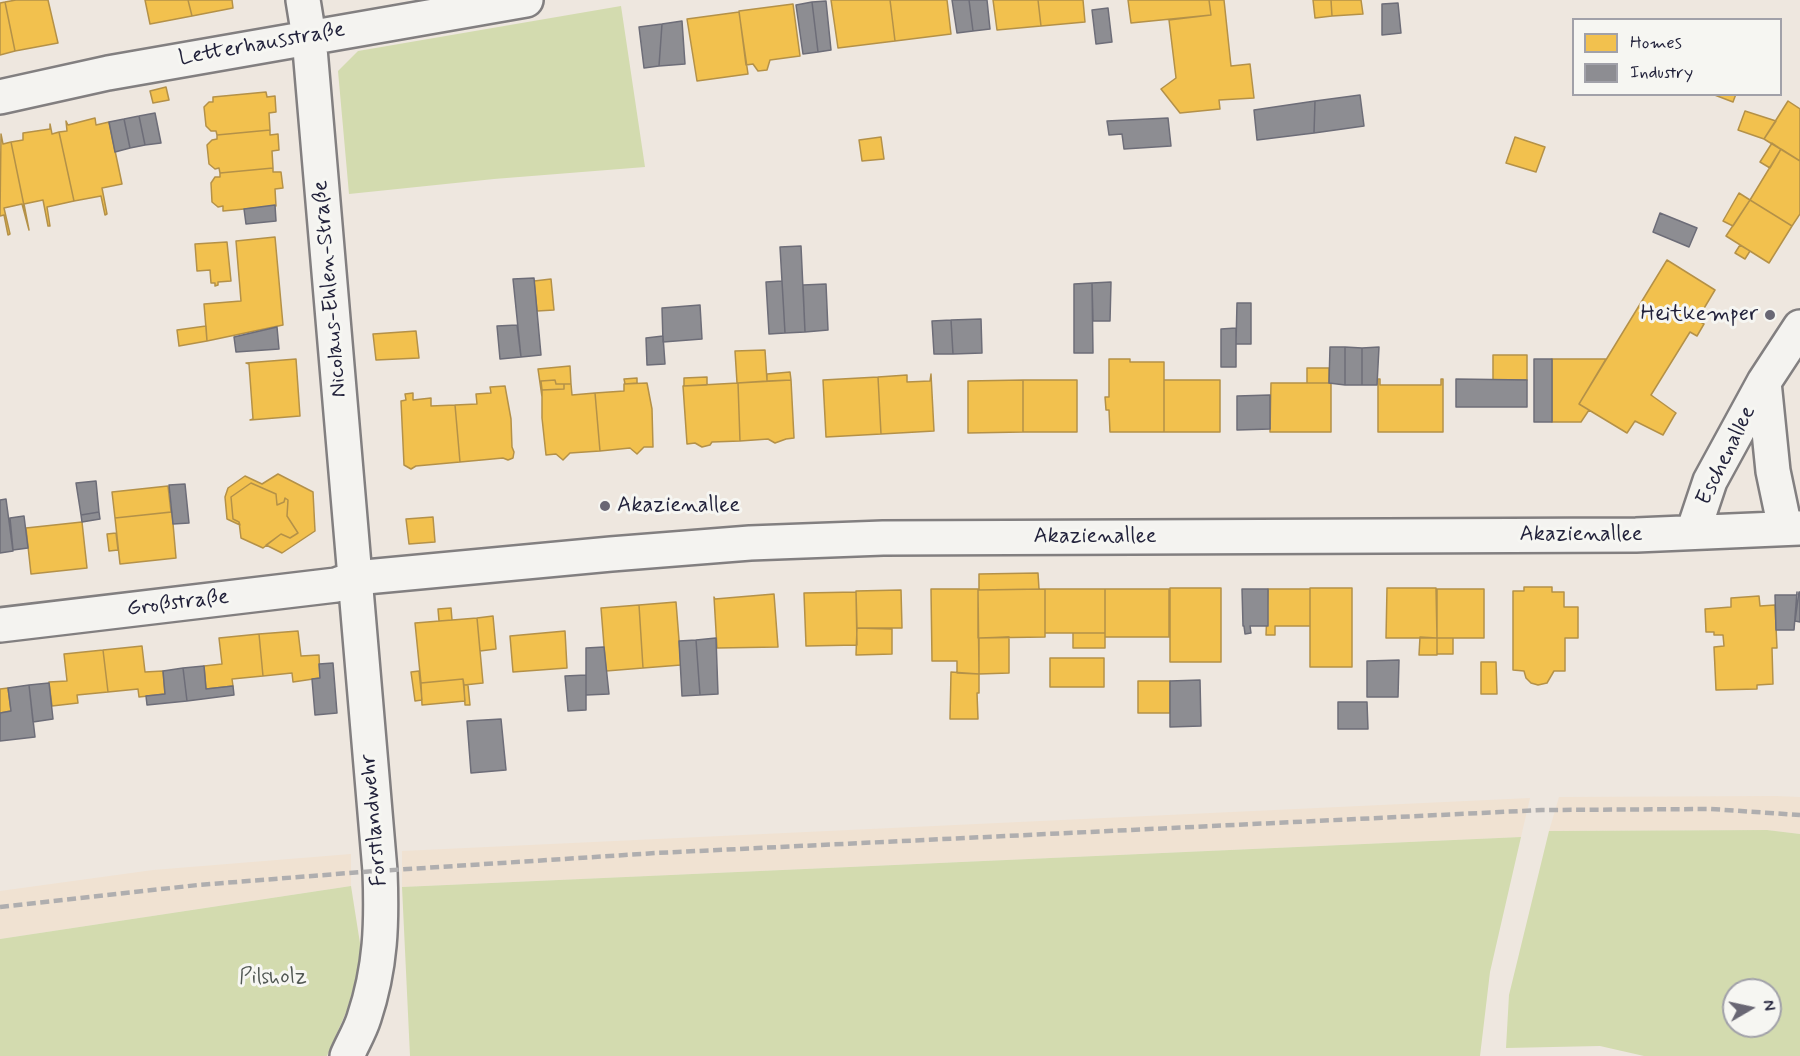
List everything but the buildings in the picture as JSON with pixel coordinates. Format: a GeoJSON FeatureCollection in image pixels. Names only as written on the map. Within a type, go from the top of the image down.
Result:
{"type":"FeatureCollection","features":[{"type":"Feature","properties":{"kind":"street","name":"Nicolaus-Ehlen-Straße"},"geometry":{"type":"LineString","coordinates":[[303,0],[309,37],[355,578]]}},
{"type":"Feature","properties":{"kind":"street","name":"Letterhausstraße"},"geometry":{"type":"LineString","coordinates":[[0,97],[108,73],[526,0]]}},
{"type":"Feature","properties":{"kind":"street","name":"Eschenallee"},"geometry":{"type":"LineString","coordinates":[[1693,532],[1710,481],[1764,382],[1800,327]]}},
{"type":"Feature","properties":{"kind":"street","name":"Eschenallee"},"geometry":{"type":"LineString","coordinates":[[1764,382],[1772,462],[1792,528]]}},
{"type":"Feature","properties":{"kind":"street","name":"Akazienallee"},"geometry":{"type":"LineString","coordinates":[[355,578],[518,561],[750,543],[883,538],[1636,535],[1792,528]]}},
{"type":"Feature","properties":{"kind":"street","name":"Großstraße"},"geometry":{"type":"LineString","coordinates":[[0,625],[336,585],[355,578]]}},
{"type":"Feature","properties":{"kind":"street","name":"Forstlandwehr"},"geometry":{"type":"LineString","coordinates":[[346,1056],[363,1020],[376,974],[382,920],[380,871],[355,578]]}},
{"type":"Feature","properties":{"kind":"shaded area"},"geometry":{"type":"Polygon","coordinates":[[[1559,797],[1800,797],[1800,834],[1767,830],[1549,831],[1559,797]]]}},
{"type":"Feature","properties":{"kind":"shaded area"},"geometry":{"type":"Polygon","coordinates":[[[1530,798],[1521,837],[402,887],[402,851],[1530,798]]]}},
{"type":"Feature","properties":{"kind":"shaded area"},"geometry":{"type":"Polygon","coordinates":[[[351,854],[351,886],[0,939],[0,891],[153,870],[351,854]]]}},
{"type":"Feature","properties":{"kind":"green space"},"geometry":{"type":"Polygon","coordinates":[[[621,6],[645,167],[349,194],[338,71],[358,51],[621,6]]]}},
{"type":"Feature","properties":{"kind":"green space"},"geometry":{"type":"Polygon","coordinates":[[[1767,830],[1800,834],[1800,1056],[1644,1056],[1600,1046],[1506,1048],[1509,995],[1549,831],[1767,830]]]}},
{"type":"Feature","properties":{"kind":"green space"},"geometry":{"type":"Polygon","coordinates":[[[1521,837],[1490,972],[1480,1056],[410,1056],[402,887],[1521,837]]]}},
{"type":"Feature","properties":{"kind":"green space","name":"Pilsholz"},"geometry":{"type":"Polygon","coordinates":[[[351,886],[362,956],[347,1010],[327,1056],[0,1056],[0,939],[351,886]]]}},
{"type":"Feature","properties":{"kind":"railway"},"geometry":{"type":"LineString","coordinates":[[0,907],[198,885],[656,853],[1542,810],[1711,809],[1800,815]]}},
{"type":"Feature","properties":{"kind":"place","name":"Heitkemper"},"geometry":{"type":"Point","coordinates":[1770,315]}},
{"type":"Feature","properties":{"kind":"place","name":"Akazienallee"},"geometry":{"type":"Point","coordinates":[605,506]}}]}
